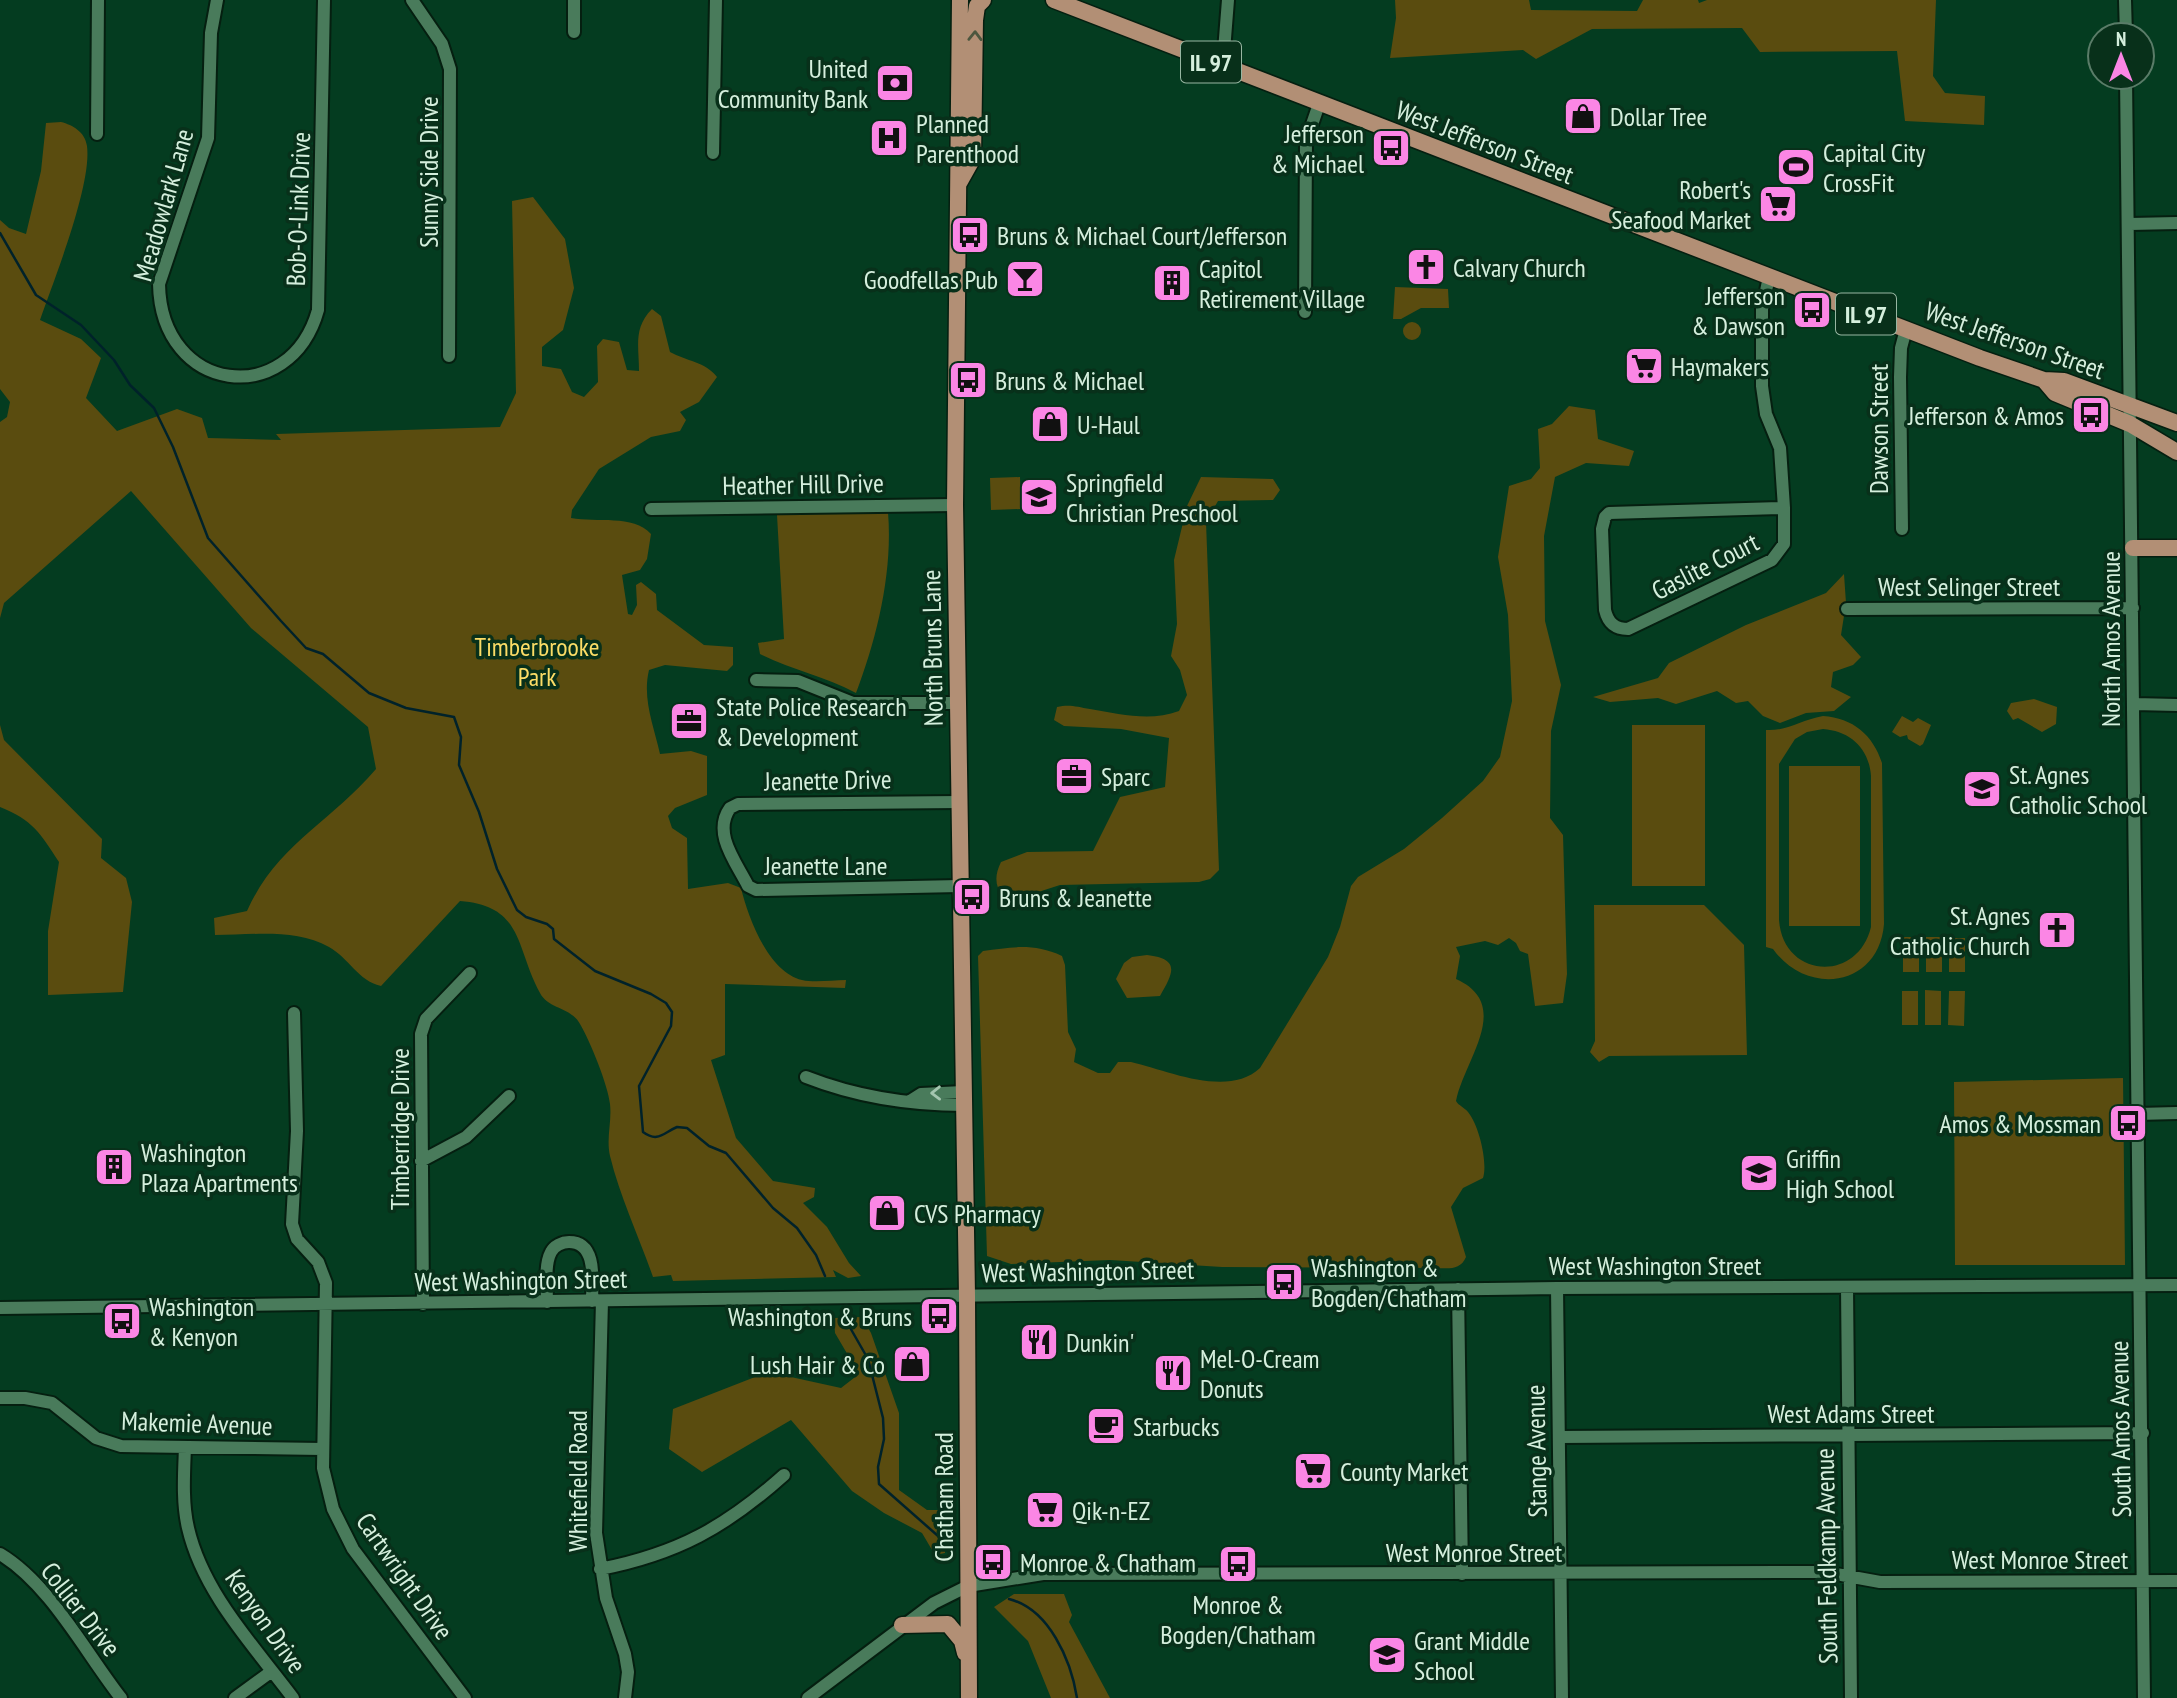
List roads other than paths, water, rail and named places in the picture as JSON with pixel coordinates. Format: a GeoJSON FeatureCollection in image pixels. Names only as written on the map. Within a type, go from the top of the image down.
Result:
{"type":"FeatureCollection","features":[{"type":"Feature","properties":{"kind":"main road","name":"North Bruns Lane"},"geometry":{"type":"LineString","coordinates":[[960,0],[955,505],[967,1296]]}},
{"type":"Feature","properties":{"kind":"main road"},"geometry":{"type":"LineString","coordinates":[[959,183],[973,158],[975,20],[977,6],[983,0]]}},
{"type":"Feature","properties":{"kind":"main road","name":"West Jefferson Street"},"geometry":{"type":"LineString","coordinates":[[1054,0],[1906,329],[2044,380],[2064,381],[2177,423]]}},
{"type":"Feature","properties":{"kind":"main road","name":"IL 97"},"geometry":{"type":"LineString","coordinates":[[2044,380],[2055,393],[2130,424],[2177,452]]}},
{"type":"Feature","properties":{"kind":"main road"},"geometry":{"type":"LineString","coordinates":[[2133,548],[2177,548]]}},
{"type":"Feature","properties":{"kind":"main road","name":"Chatham Road"},"geometry":{"type":"LineString","coordinates":[[967,1296],[969,1698]]}},
{"type":"Feature","properties":{"kind":"main road"},"geometry":{"type":"LineString","coordinates":[[902,1625],[941,1622],[951,1626],[962,1641],[969,1668]]}},
{"type":"Feature","properties":{"kind":"street"},"geometry":{"type":"LineString","coordinates":[[97,134],[98,0]]}},
{"type":"Feature","properties":{"kind":"street","name":"Meadowlark Lane"},"geometry":{"type":"LineString","coordinates":[[217,0],[211,33],[208,138],[159,284],[159,308],[172,340],[192,361],[210,370],[240,375]]}},
{"type":"Feature","properties":{"kind":"street","name":"Bob-O-Link Drive"},"geometry":{"type":"LineString","coordinates":[[240,375],[255,374],[285,362],[308,335],[318,310],[324,0]]}},
{"type":"Feature","properties":{"kind":"street","name":"Sunny Side Drive"},"geometry":{"type":"LineString","coordinates":[[412,0],[442,44],[450,69],[449,356]]}},
{"type":"Feature","properties":{"kind":"street"},"geometry":{"type":"LineString","coordinates":[[574,0],[574,32]]}},
{"type":"Feature","properties":{"kind":"street"},"geometry":{"type":"LineString","coordinates":[[713,153],[716,0]]}},
{"type":"Feature","properties":{"kind":"street"},"geometry":{"type":"LineString","coordinates":[[1219,65],[1224,51],[1228,0]]}},
{"type":"Feature","properties":{"kind":"street"},"geometry":{"type":"LineString","coordinates":[[2125,0],[2126,21]]}},
{"type":"Feature","properties":{"kind":"street","name":"North Amos Avenue"},"geometry":{"type":"LineString","coordinates":[[2126,91],[2141,1285]]}},
{"type":"Feature","properties":{"kind":"street"},"geometry":{"type":"LineString","coordinates":[[1305,312],[1306,142],[1319,104]]}},
{"type":"Feature","properties":{"kind":"street"},"geometry":{"type":"LineString","coordinates":[[2130,225],[2177,223]]}},
{"type":"Feature","properties":{"kind":"street"},"geometry":{"type":"LineString","coordinates":[[1769,277],[1762,309],[1762,386],[1766,414],[1780,448],[1784,508]]}},
{"type":"Feature","properties":{"kind":"street","name":"Dawson Street"},"geometry":{"type":"LineString","coordinates":[[1902,529],[1900,377],[1901,348],[1906,329]]}},
{"type":"Feature","properties":{"kind":"street","name":"Heather Hill Drive"},"geometry":{"type":"LineString","coordinates":[[651,509],[955,505]]}},
{"type":"Feature","properties":{"kind":"street","name":"Gaslite Court"},"geometry":{"type":"LineString","coordinates":[[1784,508],[1784,544],[1772,560],[1628,629],[1615,627],[1609,622],[1605,610],[1602,529],[1609,513],[1784,508]]}},
{"type":"Feature","properties":{"kind":"street","name":"West Selinger Street"},"geometry":{"type":"LineString","coordinates":[[1847,609],[2133,608]]}},
{"type":"Feature","properties":{"kind":"street"},"geometry":{"type":"LineString","coordinates":[[756,680],[798,681],[853,703],[958,703]]}},
{"type":"Feature","properties":{"kind":"street"},"geometry":{"type":"LineString","coordinates":[[2134,704],[2177,705]]}},
{"type":"Feature","properties":{"kind":"street","name":"Jeanette Drive"},"geometry":{"type":"LineString","coordinates":[[723,836],[726,814],[738,804],[959,802]]}},
{"type":"Feature","properties":{"kind":"street","name":"Jeanette Lane"},"geometry":{"type":"LineString","coordinates":[[723,836],[748,886],[756,890],[960,886]]}},
{"type":"Feature","properties":{"kind":"street","name":"Timberridge Drive"},"geometry":{"type":"LineString","coordinates":[[423,1304],[422,1034],[426,1019],[470,973]]}},
{"type":"Feature","properties":{"kind":"street","name":"Cartwright Drive"},"geometry":{"type":"LineString","coordinates":[[294,1013],[297,1131],[292,1224],[297,1239],[322,1269],[326,1305],[322,1449],[326,1489],[338,1525],[465,1698]]}},
{"type":"Feature","properties":{"kind":"street"},"geometry":{"type":"LineString","coordinates":[[806,1077],[861,1096],[910,1101],[922,1105],[963,1099]]}},
{"type":"Feature","properties":{"kind":"street"},"geometry":{"type":"LineString","coordinates":[[421,1161],[466,1137],[509,1096]]}},
{"type":"Feature","properties":{"kind":"street"},"geometry":{"type":"LineString","coordinates":[[2137,1114],[2177,1113]]}},
{"type":"Feature","properties":{"kind":"street","name":"Whitefield Road"},"geometry":{"type":"LineString","coordinates":[[547,1302],[549,1256],[559,1244],[569,1242],[584,1248],[592,1261],[597,1301],[596,1533],[606,1598],[625,1654],[628,1672],[625,1698]]}},
{"type":"Feature","properties":{"kind":"street","name":"South Amos Avenue"},"geometry":{"type":"LineString","coordinates":[[2141,1285],[2144,1698]]}},
{"type":"Feature","properties":{"kind":"street","name":"West Washington Street"},"geometry":{"type":"LineString","coordinates":[[0,1308],[1458,1289],[2177,1285]]}},
{"type":"Feature","properties":{"kind":"street","name":"South Feldkamp Avenue"},"geometry":{"type":"LineString","coordinates":[[1847,1287],[1851,1698]]}},
{"type":"Feature","properties":{"kind":"street","name":"Stange Avenue"},"geometry":{"type":"LineString","coordinates":[[1557,1288],[1562,1698]]}},
{"type":"Feature","properties":{"kind":"street"},"geometry":{"type":"LineString","coordinates":[[1458,1289],[1462,1574]]}},
{"type":"Feature","properties":{"kind":"street","name":"Makemie Avenue"},"geometry":{"type":"LineString","coordinates":[[0,1398],[25,1398],[52,1403],[85,1431],[121,1446],[322,1449]]}},
{"type":"Feature","properties":{"kind":"street","name":"West Adams Street"},"geometry":{"type":"LineString","coordinates":[[1559,1437],[2143,1433]]}},
{"type":"Feature","properties":{"kind":"street","name":"Kenyon Drive"},"geometry":{"type":"LineString","coordinates":[[185,1447],[186,1512],[199,1558],[213,1590],[293,1698]]}},
{"type":"Feature","properties":{"kind":"street"},"geometry":{"type":"LineString","coordinates":[[600,1569],[660,1555],[701,1538],[729,1520],[784,1475]]}},
{"type":"Feature","properties":{"kind":"street","name":"Collier Drive"},"geometry":{"type":"LineString","coordinates":[[0,1554],[16,1564],[39,1587],[121,1698]]}},
{"type":"Feature","properties":{"kind":"street","name":"West Monroe Street"},"geometry":{"type":"LineString","coordinates":[[808,1698],[902,1625],[968,1586],[1013,1576],[1058,1573],[1825,1572],[1880,1582],[2177,1581]]}},
{"type":"Feature","properties":{"kind":"street"},"geometry":{"type":"LineString","coordinates":[[235,1698],[272,1671]]}},
{"type":"Feature","properties":{"kind":"waterway"},"geometry":{"type":"LineString","coordinates":[[0,233],[36,295],[81,325],[114,360],[130,385],[154,408],[173,447],[208,538],[306,648],[323,654],[369,693],[406,708],[454,717],[461,737],[459,765],[479,812],[497,869],[517,910],[526,917],[547,924],[553,929],[554,939],[595,971],[651,994],[666,1003],[672,1012],[671,1026],[639,1086],[643,1132],[657,1137],[677,1127],[687,1128],[709,1146],[726,1153],[773,1208],[797,1228],[816,1255],[825,1276]]}},
{"type":"Feature","properties":{"kind":"waterway"},"geometry":{"type":"LineString","coordinates":[[844,1317],[868,1359],[883,1418],[884,1439],[878,1467],[879,1484],[946,1543]]}},
{"type":"Feature","properties":{"kind":"waterway"},"geometry":{"type":"LineString","coordinates":[[1009,1599],[1036,1613],[1056,1638],[1069,1668],[1077,1698]]}},
{"type":"Feature","properties":{"kind":"place","name":"United Community Bank"},"geometry":{"type":"Point","coordinates":[895,83]}},
{"type":"Feature","properties":{"kind":"place","name":"Dollar Tree"},"geometry":{"type":"Point","coordinates":[1583,116]}},
{"type":"Feature","properties":{"kind":"place","name":"Planned Parenthood"},"geometry":{"type":"Point","coordinates":[889,138]}},
{"type":"Feature","properties":{"kind":"place","name":"Jefferson & Michael"},"geometry":{"type":"Point","coordinates":[1391,148]}},
{"type":"Feature","properties":{"kind":"place","name":"Capital City CrossFit"},"geometry":{"type":"Point","coordinates":[1796,167]}},
{"type":"Feature","properties":{"kind":"place","name":"Robert's Seafood Market"},"geometry":{"type":"Point","coordinates":[1778,204]}},
{"type":"Feature","properties":{"kind":"place","name":"Bruns & Michael Court/Jefferson"},"geometry":{"type":"Point","coordinates":[970,235]}},
{"type":"Feature","properties":{"kind":"place","name":"Calvary Church"},"geometry":{"type":"Point","coordinates":[1426,267]}},
{"type":"Feature","properties":{"kind":"place","name":"Goodfellas Pub"},"geometry":{"type":"Point","coordinates":[1025,279]}},
{"type":"Feature","properties":{"kind":"place","name":"Capitol Retirement Village"},"geometry":{"type":"Point","coordinates":[1172,283]}},
{"type":"Feature","properties":{"kind":"place","name":"Jefferson & Dawson"},"geometry":{"type":"Point","coordinates":[1812,310]}},
{"type":"Feature","properties":{"kind":"place","name":"Haymakers"},"geometry":{"type":"Point","coordinates":[1644,366]}},
{"type":"Feature","properties":{"kind":"place","name":"Bruns & Michael"},"geometry":{"type":"Point","coordinates":[968,380]}},
{"type":"Feature","properties":{"kind":"place","name":"Jefferson & Amos"},"geometry":{"type":"Point","coordinates":[2091,415]}},
{"type":"Feature","properties":{"kind":"place","name":"U-Haul"},"geometry":{"type":"Point","coordinates":[1050,424]}},
{"type":"Feature","properties":{"kind":"place","name":"Springfield Christian Preschool"},"geometry":{"type":"Point","coordinates":[1039,497]}},
{"type":"Feature","properties":{"kind":"place","name":"State Police Research & Development"},"geometry":{"type":"Point","coordinates":[689,721]}},
{"type":"Feature","properties":{"kind":"place","name":"Sparc"},"geometry":{"type":"Point","coordinates":[1074,776]}},
{"type":"Feature","properties":{"kind":"place","name":"St. Agnes Catholic School"},"geometry":{"type":"Point","coordinates":[1982,789]}},
{"type":"Feature","properties":{"kind":"place","name":"Bruns & Jeanette"},"geometry":{"type":"Point","coordinates":[972,897]}},
{"type":"Feature","properties":{"kind":"place","name":"St. Agnes Catholic Church"},"geometry":{"type":"Point","coordinates":[2057,930]}},
{"type":"Feature","properties":{"kind":"place","name":"Amos & Mossman"},"geometry":{"type":"Point","coordinates":[2128,1123]}},
{"type":"Feature","properties":{"kind":"place","name":"Washington Plaza Apartments"},"geometry":{"type":"Point","coordinates":[114,1167]}},
{"type":"Feature","properties":{"kind":"place","name":"Griffin High School"},"geometry":{"type":"Point","coordinates":[1759,1173]}},
{"type":"Feature","properties":{"kind":"place","name":"CVS Pharmacy"},"geometry":{"type":"Point","coordinates":[887,1213]}},
{"type":"Feature","properties":{"kind":"place","name":"Washington & Bogden/Chatham"},"geometry":{"type":"Point","coordinates":[1284,1282]}},
{"type":"Feature","properties":{"kind":"place","name":"Washington & Bruns"},"geometry":{"type":"Point","coordinates":[939,1316]}},
{"type":"Feature","properties":{"kind":"place","name":"Washington & Kenyon"},"geometry":{"type":"Point","coordinates":[122,1321]}},
{"type":"Feature","properties":{"kind":"place","name":"Dunkin'"},"geometry":{"type":"Point","coordinates":[1039,1342]}},
{"type":"Feature","properties":{"kind":"place","name":"Lush Hair & Co"},"geometry":{"type":"Point","coordinates":[912,1364]}},
{"type":"Feature","properties":{"kind":"place","name":"Mel-O-Cream Donuts"},"geometry":{"type":"Point","coordinates":[1173,1373]}},
{"type":"Feature","properties":{"kind":"place","name":"Starbucks"},"geometry":{"type":"Point","coordinates":[1106,1426]}},
{"type":"Feature","properties":{"kind":"place","name":"County Market"},"geometry":{"type":"Point","coordinates":[1313,1471]}},
{"type":"Feature","properties":{"kind":"place","name":"Qik-n-EZ"},"geometry":{"type":"Point","coordinates":[1045,1510]}},
{"type":"Feature","properties":{"kind":"place","name":"Monroe & Chatham"},"geometry":{"type":"Point","coordinates":[993,1562]}},
{"type":"Feature","properties":{"kind":"place","name":"Monroe & Bogden/Chatham"},"geometry":{"type":"Point","coordinates":[1238,1564]}},
{"type":"Feature","properties":{"kind":"place","name":"Grant Middle School"},"geometry":{"type":"Point","coordinates":[1387,1655]}},
{"type":"Feature","properties":{"kind":"park label","name":"Timberbrooke Park"},"geometry":{"type":"Point","coordinates":[537,661]}}]}
